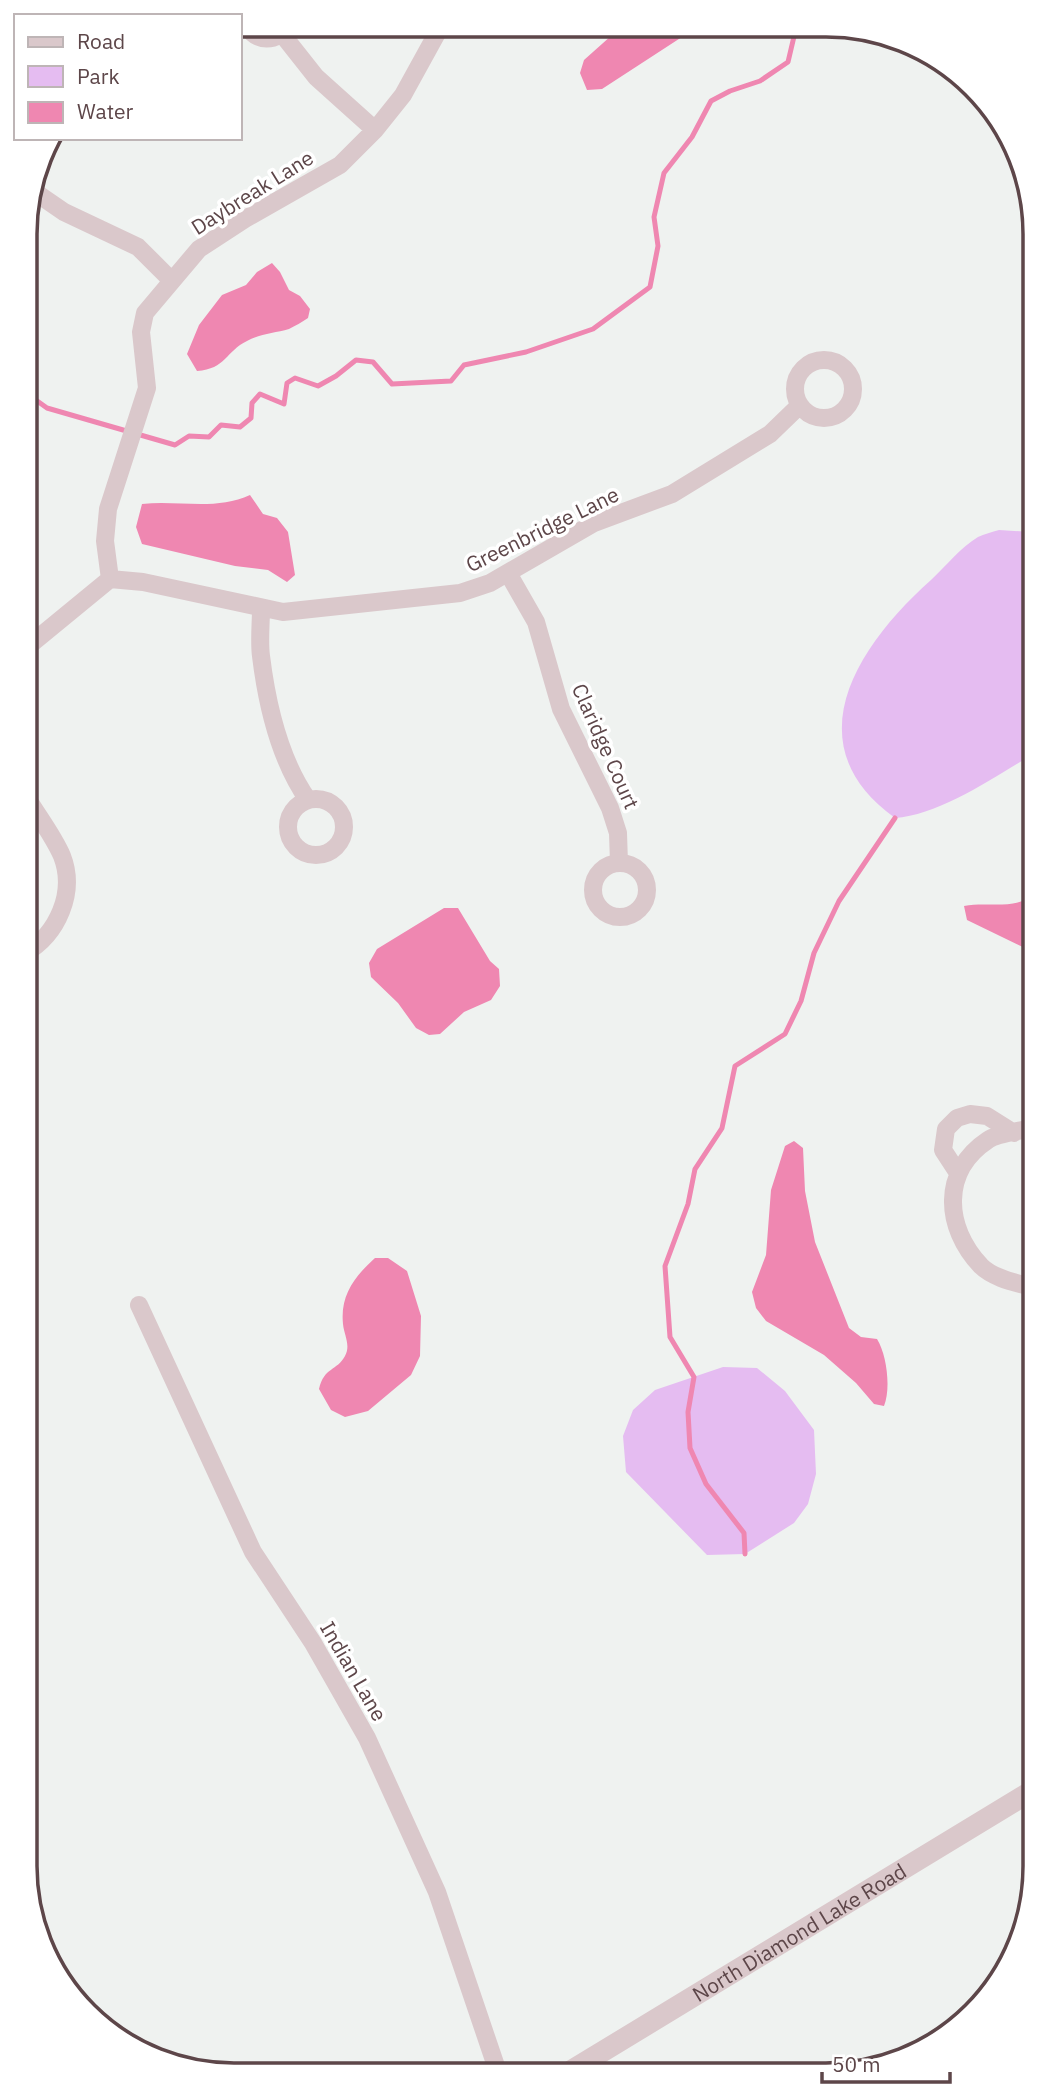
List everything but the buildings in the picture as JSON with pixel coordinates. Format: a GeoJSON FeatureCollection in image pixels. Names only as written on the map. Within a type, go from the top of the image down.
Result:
{"type":"FeatureCollection","features":[{"type":"Feature","properties":{"kind":"street"},"geometry":{"type":"LineString","coordinates":[[257,37],[276,37]]}},
{"type":"Feature","properties":{"kind":"street"},"geometry":{"type":"LineString","coordinates":[[290,37],[316,78],[375,130]]}},
{"type":"Feature","properties":{"kind":"street","name":"Daybreak Lane"},"geometry":{"type":"LineString","coordinates":[[110,579],[105,541],[108,509],[147,388],[141,332],[145,313],[199,250],[245,219],[340,165],[375,130],[403,95],[435,37]]}},
{"type":"Feature","properties":{"kind":"street"},"geometry":{"type":"LineString","coordinates":[[40,196],[64,212],[138,247],[171,280]]}},
{"type":"Feature","properties":{"kind":"street","name":"Greenbridge Lane"},"geometry":{"type":"LineString","coordinates":[[110,579],[143,582],[284,612],[460,593],[490,583],[594,523],[672,494],[770,435],[800,405]]}},
{"type":"Feature","properties":{"kind":"street","name":"Claridge Court"},"geometry":{"type":"LineString","coordinates":[[508,573],[536,622],[561,709],[610,808],[618,833],[619,863]]}},
{"type":"Feature","properties":{"kind":"street"},"geometry":{"type":"LineString","coordinates":[[37,639],[110,579]]}},
{"type":"Feature","properties":{"kind":"street"},"geometry":{"type":"LineString","coordinates":[[261,607],[261,655],[271,710],[293,779],[308,800]]}},
{"type":"Feature","properties":{"kind":"street"},"geometry":{"type":"LineString","coordinates":[[37,814],[62,855],[68,878],[60,916],[52,932],[37,945]]}},
{"type":"Feature","properties":{"kind":"street"},"geometry":{"type":"LineString","coordinates":[[958,1173],[943,1150],[946,1129],[957,1118],[970,1114],[987,1116],[1014,1133]]}},
{"type":"Feature","properties":{"kind":"street"},"geometry":{"type":"LineString","coordinates":[[1023,1130],[990,1138],[973,1153],[958,1173],[951,1197],[954,1223],[982,1267],[1003,1279],[1023,1285]]}},
{"type":"Feature","properties":{"kind":"street","name":"Indian Lane"},"geometry":{"type":"LineString","coordinates":[[139,1305],[253,1552],[313,1643],[367,1738],[437,1892],[495,2063]]}},
{"type":"Feature","properties":{"kind":"street","name":"North Diamond Lake Road"},"geometry":{"type":"LineString","coordinates":[[584,2063],[1023,1796]]}},
{"type":"Feature","properties":{"kind":"green space"},"geometry":{"type":"Polygon","coordinates":[[[999,530],[1023,531],[1023,760],[949,802],[930,810],[895,818],[864,789],[847,759],[842,727],[847,696],[860,664],[880,634],[904,606],[978,537],[999,530]]]}},
{"type":"Feature","properties":{"kind":"green space"},"geometry":{"type":"Polygon","coordinates":[[[723,1367],[757,1368],[785,1391],[814,1430],[816,1474],[808,1504],[794,1523],[745,1554],[707,1555],[626,1472],[623,1436],[633,1410],[655,1390],[723,1367]]]}},
{"type":"Feature","properties":{"kind":"water"},"geometry":{"type":"Polygon","coordinates":[[[610,37],[682,37],[602,89],[587,90],[580,73],[584,60],[610,37]]]}},
{"type":"Feature","properties":{"kind":"water"},"geometry":{"type":"Polygon","coordinates":[[[272,263],[289,290],[300,296],[310,309],[308,318],[289,329],[247,341],[214,367],[197,371],[187,354],[199,325],[222,295],[246,285],[257,272],[272,263]]]}},
{"type":"Feature","properties":{"kind":"water"},"geometry":{"type":"Polygon","coordinates":[[[250,495],[263,514],[277,518],[288,532],[295,575],[287,582],[268,570],[235,566],[142,544],[136,527],[142,504],[224,503],[250,495]]]}},
{"type":"Feature","properties":{"kind":"water"},"geometry":{"type":"Polygon","coordinates":[[[1023,900],[1023,947],[967,920],[964,906],[1010,904],[1023,900]]]}},
{"type":"Feature","properties":{"kind":"water"},"geometry":{"type":"Polygon","coordinates":[[[444,908],[458,908],[490,961],[499,969],[500,986],[491,1000],[464,1012],[440,1034],[429,1035],[416,1028],[398,1003],[371,977],[369,963],[377,949],[444,908]]]}},
{"type":"Feature","properties":{"kind":"water"},"geometry":{"type":"Polygon","coordinates":[[[794,1141],[803,1148],[805,1191],[815,1242],[849,1328],[861,1337],[877,1339],[883,1354],[887,1382],[884,1406],[874,1404],[856,1383],[824,1355],[766,1321],[756,1308],[752,1292],[766,1255],[771,1190],[785,1146],[794,1141]]]}},
{"type":"Feature","properties":{"kind":"water"},"geometry":{"type":"Polygon","coordinates":[[[375,1258],[388,1258],[407,1271],[421,1316],[420,1356],[411,1375],[368,1411],[345,1417],[331,1410],[319,1389],[327,1373],[342,1361],[347,1352],[343,1314],[350,1287],[375,1258]]]}},
{"type":"Feature","properties":{"kind":"waterway"},"geometry":{"type":"LineString","coordinates":[[37,401],[47,408],[175,445],[189,436],[209,437],[221,425],[240,427],[251,418],[252,403],[260,394],[284,404],[287,383],[295,378],[318,386],[356,360],[373,362],[392,384],[451,381],[464,365],[526,352],[593,329],[650,287],[658,246],[654,217],[664,173],[692,137],[711,101],[760,81],[788,62],[794,37]]}},
{"type":"Feature","properties":{"kind":"waterway"},"geometry":{"type":"LineString","coordinates":[[745,1554],[744,1533],[706,1484],[690,1448],[688,1412],[694,1377],[670,1337],[665,1266],[688,1204],[695,1169],[722,1128],[735,1066],[785,1034],[801,1001],[814,953],[839,901],[895,818]]}}]}
